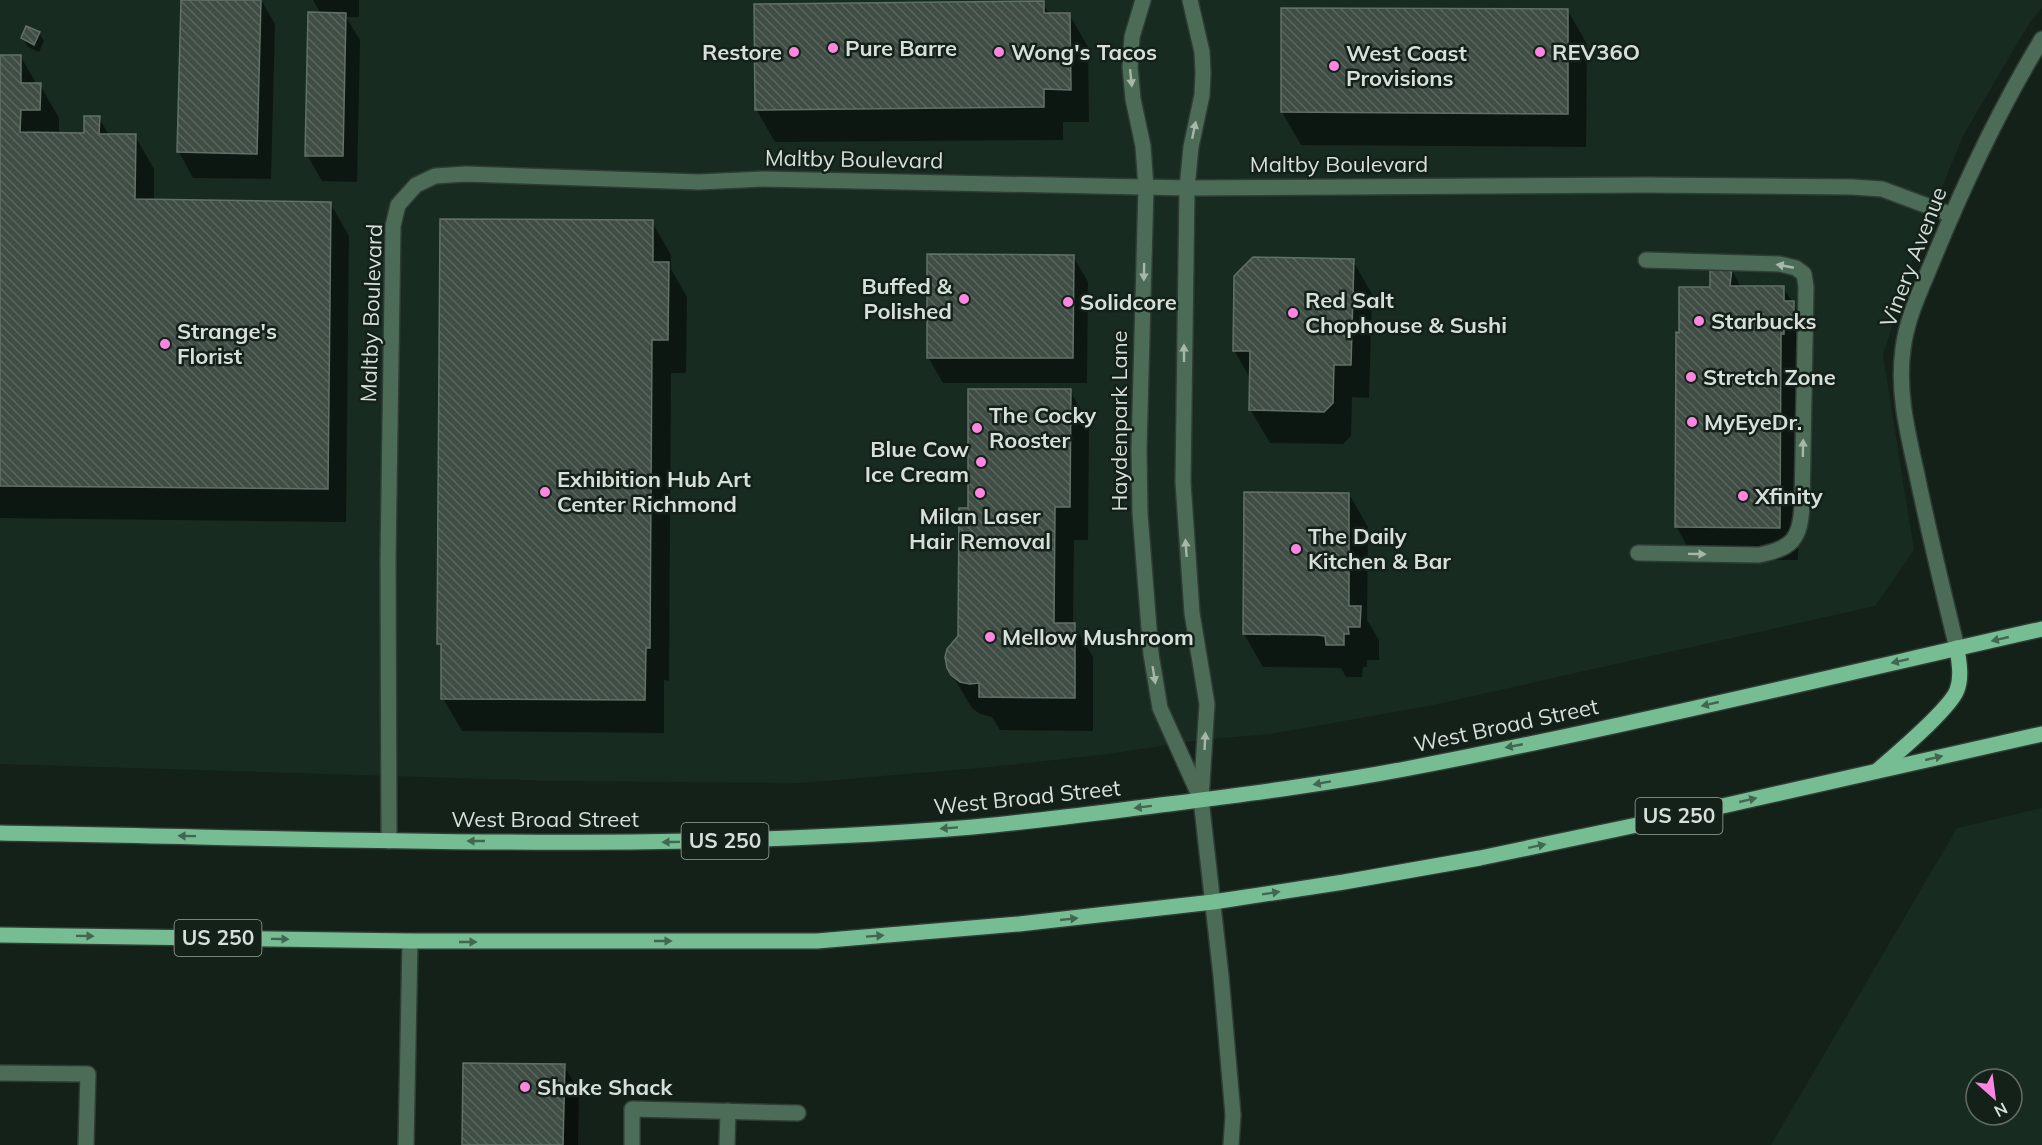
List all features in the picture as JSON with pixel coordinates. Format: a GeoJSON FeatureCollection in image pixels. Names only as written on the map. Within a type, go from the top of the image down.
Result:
{"type":"FeatureCollection","features":[{"type":"Feature","properties":{"kind":"main road","name":"West Broad Street"},"geometry":{"type":"LineString","coordinates":[[0,833],[389,841],[644,843],[758,840],[980,826],[1295,788],[1414,767],[1594,730],[2042,629]]}},
{"type":"Feature","properties":{"kind":"main road"},"geometry":{"type":"LineString","coordinates":[[1877,771],[1931,721],[1957,692],[1960,675],[1957,648]]}},
{"type":"Feature","properties":{"kind":"main road","name":"US 250"},"geometry":{"type":"LineString","coordinates":[[0,935],[410,941],[817,941],[1030,923],[1214,902],[1480,858],[2042,734]]}},
{"type":"Feature","properties":{"kind":"street","name":"Haydenpark Lane"},"geometry":{"type":"LineString","coordinates":[[1143,0],[1132,37],[1130,67],[1143,146],[1146,187],[1139,449],[1140,513],[1151,654],[1160,708],[1201,800]]}},
{"type":"Feature","properties":{"kind":"street","name":"Haydenpark Lane"},"geometry":{"type":"LineString","coordinates":[[1190,0],[1202,52],[1203,73],[1202,95],[1191,147],[1187,188],[1183,482],[1192,613],[1207,704],[1201,800],[1214,902],[1233,1115],[1231,1145]]}},
{"type":"Feature","properties":{"kind":"street","name":"Vinery Avenue"},"geometry":{"type":"LineString","coordinates":[[1957,648],[1905,423],[1902,388],[1903,349],[1912,310],[1979,153],[2022,71],[2042,39]]}},
{"type":"Feature","properties":{"kind":"street","name":"Maltby Boulevard"},"geometry":{"type":"LineString","coordinates":[[389,841],[388,560],[393,226],[398,205],[416,185],[435,176],[465,174],[699,182],[763,179],[1187,188],[1647,184],[1852,187],[1882,189],[1952,214]]}},
{"type":"Feature","properties":{"kind":"street"},"geometry":{"type":"LineString","coordinates":[[1638,553],[1759,555],[1775,552],[1788,546],[1796,537],[1801,526],[1802,506],[1806,287],[1804,274],[1796,268],[1780,264],[1646,260]]}},
{"type":"Feature","properties":{"kind":"street"},"geometry":{"type":"LineString","coordinates":[[406,1145],[410,941]]}},
{"type":"Feature","properties":{"kind":"street"},"geometry":{"type":"LineString","coordinates":[[0,1073],[88,1074],[86,1145]]}},
{"type":"Feature","properties":{"kind":"street"},"geometry":{"type":"LineString","coordinates":[[632,1145],[632,1109],[798,1113]]}},
{"type":"Feature","properties":{"kind":"street"},"geometry":{"type":"LineString","coordinates":[[727,1145],[728,1111]]}},
{"type":"Feature","properties":{"kind":"shaded area"},"geometry":{"type":"Polygon","coordinates":[[[0,0],[2042,0],[2042,8],[2030,22],[1964,134],[1917,248],[1883,355],[1914,550],[1875,606],[1433,705],[1271,734],[1200,740],[1109,754],[990,767],[799,783],[553,781],[0,764],[0,0]]]}},
{"type":"Feature","properties":{"kind":"shaded area"},"geometry":{"type":"Polygon","coordinates":[[[2042,808],[2042,1145],[1771,1145],[1957,828],[2042,808]]]}},
{"type":"Feature","properties":{"kind":"building"},"geometry":{"type":"Polygon","coordinates":[[[181,0],[261,0],[257,154],[177,152],[181,0]]]}},
{"type":"Feature","properties":{"kind":"building"},"geometry":{"type":"Polygon","coordinates":[[[1044,1],[1044,13],[1070,13],[1071,90],[1044,89],[1044,107],[755,110],[754,4],[1044,1]]]}},
{"type":"Feature","properties":{"kind":"building"},"geometry":{"type":"Polygon","coordinates":[[[1281,8],[1568,9],[1568,114],[1281,112],[1281,8]]]}},
{"type":"Feature","properties":{"kind":"building"},"geometry":{"type":"Polygon","coordinates":[[[308,12],[346,13],[343,156],[305,156],[308,12]]]}},
{"type":"Feature","properties":{"kind":"building"},"geometry":{"type":"Polygon","coordinates":[[[26,26],[40,32],[34,45],[21,38],[26,26]]]}},
{"type":"Feature","properties":{"kind":"building","name":"Strange's Florist"},"geometry":{"type":"Polygon","coordinates":[[[0,55],[21,55],[21,83],[41,83],[40,110],[21,110],[20,132],[84,133],[84,116],[100,116],[99,134],[136,134],[135,199],[331,202],[328,489],[0,486],[0,55]]]}},
{"type":"Feature","properties":{"kind":"building","name":"Exhibition Hub Art Center Richmond"},"geometry":{"type":"Polygon","coordinates":[[[440,219],[653,220],[653,262],[669,262],[668,340],[652,340],[650,648],[646,648],[645,700],[441,699],[441,644],[437,644],[440,219]]]}},
{"type":"Feature","properties":{"kind":"building"},"geometry":{"type":"Polygon","coordinates":[[[927,254],[1074,255],[1073,358],[927,358],[927,254]]]}},
{"type":"Feature","properties":{"kind":"building","name":"Red Salt Chophouse & Sushi"},"geometry":{"type":"Polygon","coordinates":[[[1253,257],[1354,259],[1351,365],[1334,365],[1333,403],[1324,412],[1249,410],[1250,351],[1233,351],[1234,276],[1253,257]]]}},
{"type":"Feature","properties":{"kind":"building"},"geometry":{"type":"Polygon","coordinates":[[[1710,267],[1732,268],[1730,286],[1784,286],[1784,301],[1794,301],[1794,319],[1784,319],[1784,334],[1781,334],[1780,528],[1675,527],[1676,332],[1679,333],[1679,287],[1710,287],[1710,267]]]}},
{"type":"Feature","properties":{"kind":"building"},"geometry":{"type":"Polygon","coordinates":[[[968,389],[1071,389],[1070,507],[1055,507],[1054,623],[1075,623],[1075,698],[979,697],[979,683],[960,682],[951,675],[947,668],[945,657],[947,649],[958,636],[959,508],[968,508],[968,389]]]}},
{"type":"Feature","properties":{"kind":"building","name":"The Daily Kitchen & Bar"},"geometry":{"type":"Polygon","coordinates":[[[1244,492],[1349,493],[1349,606],[1361,606],[1360,627],[1348,627],[1349,634],[1344,634],[1344,645],[1326,645],[1325,636],[1317,635],[1243,634],[1244,492]]]}},
{"type":"Feature","properties":{"kind":"building"},"geometry":{"type":"Polygon","coordinates":[[[463,1063],[565,1064],[563,1145],[462,1145],[463,1063]]]}},
{"type":"Feature","properties":{"kind":"place","name":"Pure Barre"},"geometry":{"type":"Point","coordinates":[833,48]}},
{"type":"Feature","properties":{"kind":"place","name":"Restore"},"geometry":{"type":"Point","coordinates":[794,52]}},
{"type":"Feature","properties":{"kind":"place","name":"Wong's Tacos"},"geometry":{"type":"Point","coordinates":[999,52]}},
{"type":"Feature","properties":{"kind":"place","name":"REV36O"},"geometry":{"type":"Point","coordinates":[1540,52]}},
{"type":"Feature","properties":{"kind":"place","name":"West Coast Provisions"},"geometry":{"type":"Point","coordinates":[1334,66]}},
{"type":"Feature","properties":{"kind":"place","name":"Buffed & Polished"},"geometry":{"type":"Point","coordinates":[964,299]}},
{"type":"Feature","properties":{"kind":"place","name":"Solidcore"},"geometry":{"type":"Point","coordinates":[1068,302]}},
{"type":"Feature","properties":{"kind":"place","name":"Red Salt Chophouse & Sushi"},"geometry":{"type":"Point","coordinates":[1293,313]}},
{"type":"Feature","properties":{"kind":"place","name":"Starbucks"},"geometry":{"type":"Point","coordinates":[1699,321]}},
{"type":"Feature","properties":{"kind":"place","name":"Strange's Florist"},"geometry":{"type":"Point","coordinates":[165,344]}},
{"type":"Feature","properties":{"kind":"place","name":"Stretch Zone"},"geometry":{"type":"Point","coordinates":[1691,377]}},
{"type":"Feature","properties":{"kind":"place","name":"MyEyeDr."},"geometry":{"type":"Point","coordinates":[1692,422]}},
{"type":"Feature","properties":{"kind":"place","name":"The Cocky Rooster"},"geometry":{"type":"Point","coordinates":[977,428]}},
{"type":"Feature","properties":{"kind":"place","name":"Blue Cow Ice Cream"},"geometry":{"type":"Point","coordinates":[981,462]}},
{"type":"Feature","properties":{"kind":"place","name":"Exhibition Hub Art Center Richmond"},"geometry":{"type":"Point","coordinates":[545,492]}},
{"type":"Feature","properties":{"kind":"place","name":"Milan Laser Hair Removal"},"geometry":{"type":"Point","coordinates":[980,493]}},
{"type":"Feature","properties":{"kind":"place","name":"Xfinity"},"geometry":{"type":"Point","coordinates":[1743,496]}},
{"type":"Feature","properties":{"kind":"place","name":"The Daily Kitchen & Bar"},"geometry":{"type":"Point","coordinates":[1296,549]}},
{"type":"Feature","properties":{"kind":"place","name":"Mellow Mushroom"},"geometry":{"type":"Point","coordinates":[990,637]}},
{"type":"Feature","properties":{"kind":"place","name":"Shake Shack"},"geometry":{"type":"Point","coordinates":[525,1087]}}]}
